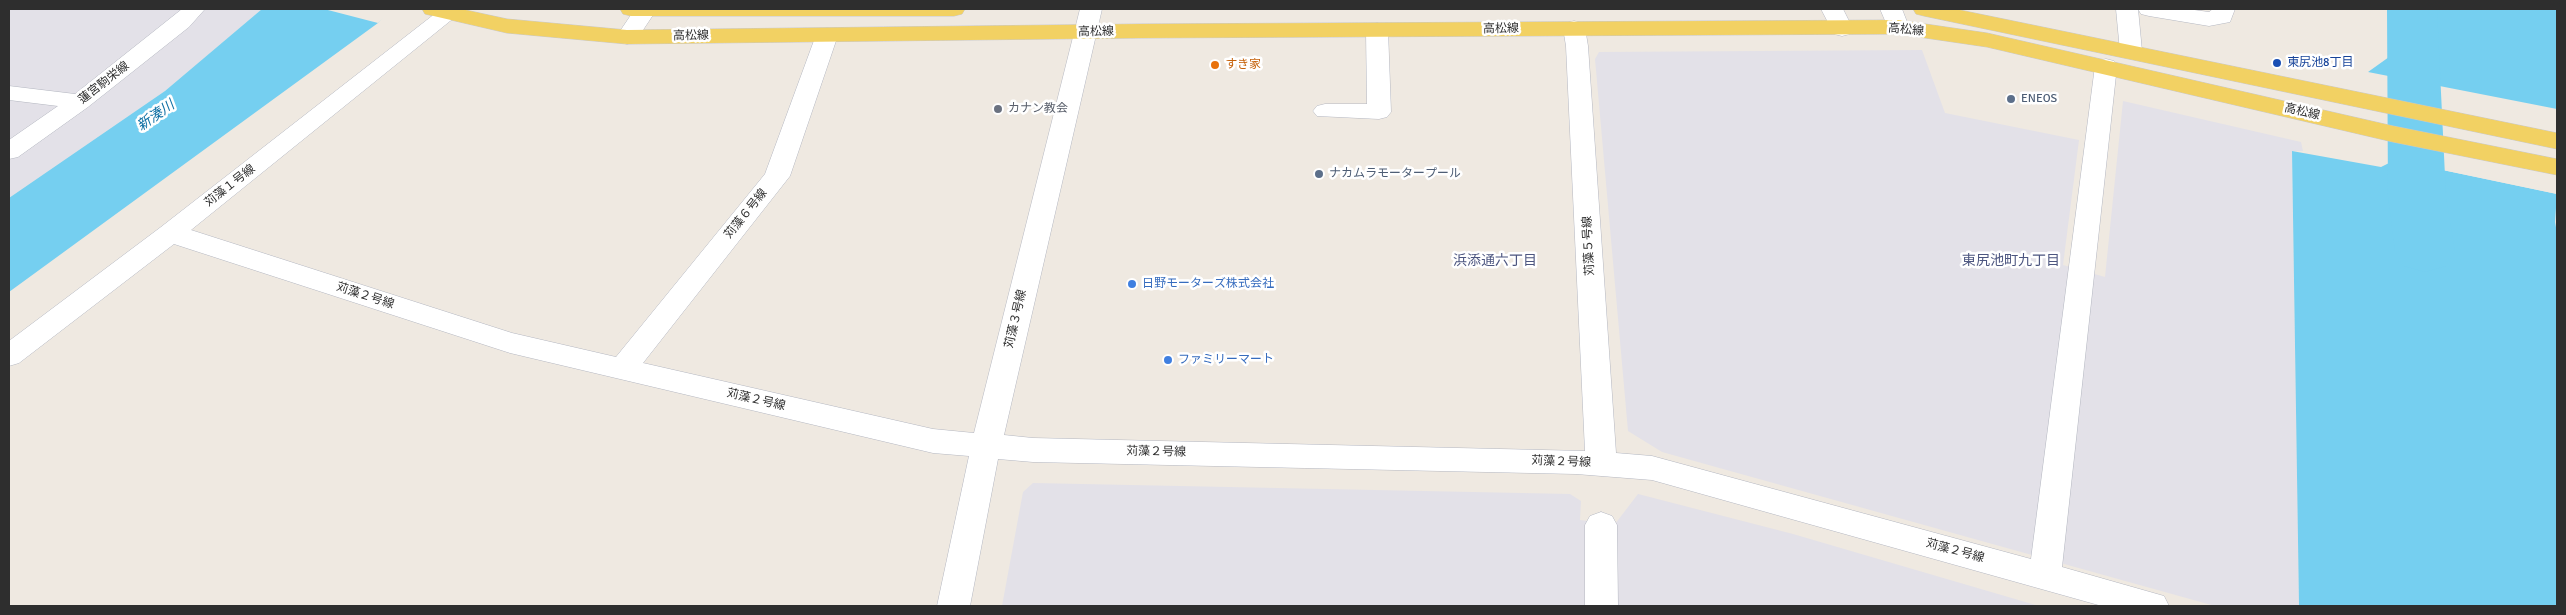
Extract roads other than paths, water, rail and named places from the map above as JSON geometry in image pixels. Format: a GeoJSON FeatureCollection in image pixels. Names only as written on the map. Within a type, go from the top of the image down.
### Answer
{"type":"FeatureCollection","features":[{"type":"Feature","properties":{"kind":"main road","name":"高松線"},"geometry":{"type":"LineString","coordinates":[[641,9],[954,9]]}},
{"type":"Feature","properties":{"kind":"main road","name":"高松線"},"geometry":{"type":"LineString","coordinates":[[1924,9],[2131,51],[2388,108],[2556,141]]}},
{"type":"Feature","properties":{"kind":"main road","name":"高松線"},"geometry":{"type":"LineString","coordinates":[[445,10],[508,26],[627,37],[827,35],[1087,20],[1377,30],[1574,28],[1842,29],[1894,18],[2393,134],[2557,167]]}},
{"type":"Feature","properties":{"kind":"street","name":"蓮宮駒栄線"},"geometry":{"type":"LineString","coordinates":[[9,151],[80,102],[181,22],[194,9]]}},
{"type":"Feature","properties":{"kind":"street"},"geometry":{"type":"LineString","coordinates":[[627,37],[641,9]]}},
{"type":"Feature","properties":{"kind":"street"},"geometry":{"type":"LineString","coordinates":[[1832,9],[1842,29]]}},
{"type":"Feature","properties":{"kind":"street"},"geometry":{"type":"LineString","coordinates":[[2127,9],[2131,51]]}},
{"type":"Feature","properties":{"kind":"street"},"geometry":{"type":"LineString","coordinates":[[2149,9],[2209,20],[2222,17],[2224,9]]}},
{"type":"Feature","properties":{"kind":"street","name":"苅藻１号線"},"geometry":{"type":"LineString","coordinates":[[9,356],[170,232],[445,10]]}},
{"type":"Feature","properties":{"kind":"street","name":"苅藻３号線"},"geometry":{"type":"LineString","coordinates":[[953,606],[975,492],[1087,20]]}},
{"type":"Feature","properties":{"kind":"street","name":"苅藻５号線"},"geometry":{"type":"LineString","coordinates":[[1574,28],[1578,56],[1601,464]]}},
{"type":"Feature","properties":{"kind":"street"},"geometry":{"type":"LineString","coordinates":[[1325,111],[1379,112],[1377,30]]}},
{"type":"Feature","properties":{"kind":"street","name":"苅藻６号線"},"geometry":{"type":"LineString","coordinates":[[622,369],[777,176],[827,35]]}},
{"type":"Feature","properties":{"kind":"street"},"geometry":{"type":"LineString","coordinates":[[2045,575],[2106,66]]}},
{"type":"Feature","properties":{"kind":"street"},"geometry":{"type":"LineString","coordinates":[[9,93],[80,102]]}},
{"type":"Feature","properties":{"kind":"street","name":"苅藻２号線"},"geometry":{"type":"LineString","coordinates":[[170,232],[510,343],[933,441],[986,447],[1601,464],[1652,468],[2152,606]]}},
{"type":"Feature","properties":{"kind":"street"},"geometry":{"type":"LineString","coordinates":[[1601,525],[1602,606]]}},
{"type":"Feature","properties":{"kind":"water","name":"新湊川"},"geometry":{"type":"Polygon","coordinates":[[[262,9],[391,9],[378,23],[9,292],[9,198],[165,91],[262,9]]]}},
{"type":"Feature","properties":{"kind":"water"},"geometry":{"type":"Polygon","coordinates":[[[2391,9],[2557,9],[2557,109],[2368,72],[2396,52],[2391,9]]]}},
{"type":"Feature","properties":{"kind":"water"},"geometry":{"type":"Polygon","coordinates":[[[2292,151],[2381,167],[2395,160],[2557,194],[2555,222],[2557,233],[2557,606],[2299,606],[2292,151]]]}},
{"type":"Feature","properties":{"kind":"waterway"},"geometry":{"type":"LineString","coordinates":[[2412,9],[2417,197],[2425,251]]}},
{"type":"Feature","properties":{"kind":"place","name":"東尻池8丁目"},"geometry":{"type":"Point","coordinates":[2277,63]}},
{"type":"Feature","properties":{"kind":"place","name":"すき家"},"geometry":{"type":"Point","coordinates":[1215,65]}},
{"type":"Feature","properties":{"kind":"place","name":"ENEOS"},"geometry":{"type":"Point","coordinates":[2011,99]}},
{"type":"Feature","properties":{"kind":"place","name":"カナン教会"},"geometry":{"type":"Point","coordinates":[998,109]}},
{"type":"Feature","properties":{"kind":"place","name":"ナカムラモータープール"},"geometry":{"type":"Point","coordinates":[1319,174]}},
{"type":"Feature","properties":{"kind":"place","name":"日野モーターズ株式会社"},"geometry":{"type":"Point","coordinates":[1132,284]}},
{"type":"Feature","properties":{"kind":"place","name":"ファミリーマート"},"geometry":{"type":"Point","coordinates":[1168,360]}},
{"type":"Feature","properties":{"kind":"district","name":"浜添通六丁目"},"geometry":{"type":"Point","coordinates":[1495,261]}},
{"type":"Feature","properties":{"kind":"district","name":"東尻池町九丁目"},"geometry":{"type":"Point","coordinates":[2011,261]}}]}
